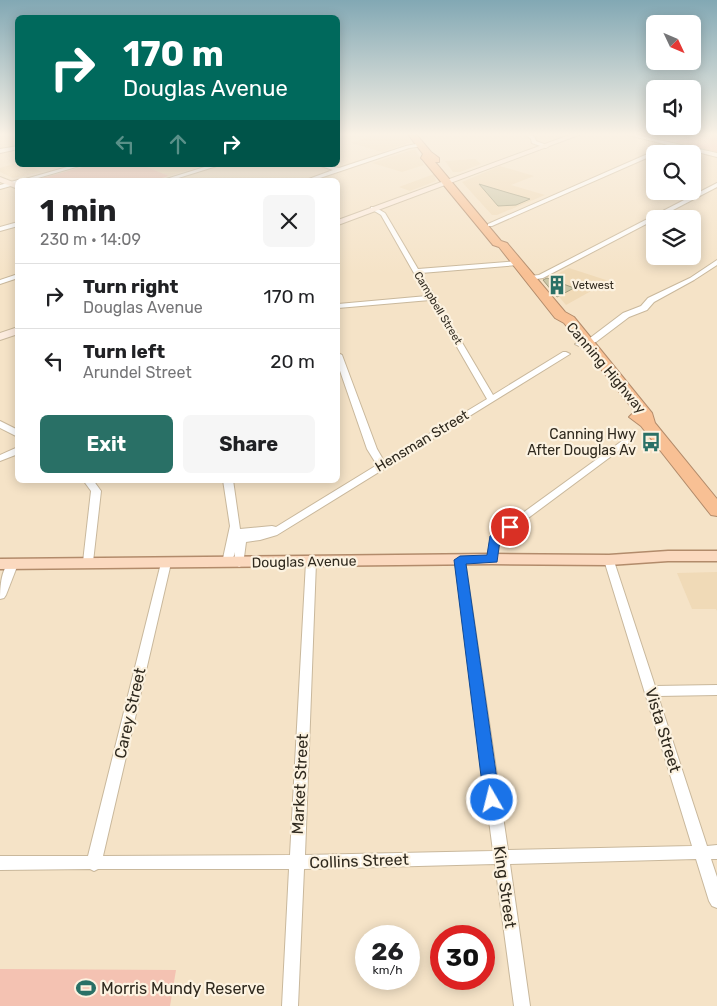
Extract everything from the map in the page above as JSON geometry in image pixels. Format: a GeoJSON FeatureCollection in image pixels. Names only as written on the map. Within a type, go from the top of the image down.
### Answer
{"type":"FeatureCollection","features":[{"type":"Feature","properties":{"kind":"highway","name":"Canning Highway"},"geometry":{"type":"LineString","coordinates":[[449,181],[488,222],[504,242],[503,245],[560,316],[560,321],[580,341],[638,418],[647,422],[717,511]]}},
{"type":"Feature","properties":{"kind":"highway","name":"Canning Highway"},"geometry":{"type":"LineString","coordinates":[[449,181],[497,243],[503,245]]}},
{"type":"Feature","properties":{"kind":"main road"},"geometry":{"type":"LineString","coordinates":[[3,180],[15,184]]}},
{"type":"Feature","properties":{"kind":"main road"},"geometry":{"type":"LineString","coordinates":[[340,221],[449,181]]}},
{"type":"Feature","properties":{"kind":"main road"},"geometry":{"type":"LineString","coordinates":[[0,335],[15,330]]}},
{"type":"Feature","properties":{"kind":"main road","name":"Douglas Avenue"},"geometry":{"type":"LineString","coordinates":[[6,564],[492,559],[608,560],[668,556],[717,556]]}},
{"type":"Feature","properties":{"kind":"main road","name":"Douglas Avenue"},"geometry":{"type":"LineString","coordinates":[[608,560],[654,564],[717,564]]}},
{"type":"Feature","properties":{"kind":"street"},"geometry":{"type":"LineString","coordinates":[[488,222],[509,216],[591,180]]}},
{"type":"Feature","properties":{"kind":"street"},"geometry":{"type":"LineString","coordinates":[[0,186],[15,184]]}},
{"type":"Feature","properties":{"kind":"street"},"geometry":{"type":"LineString","coordinates":[[416,271],[524,271],[541,277],[717,185]]}},
{"type":"Feature","properties":{"kind":"street","name":"Campbell Street"},"geometry":{"type":"LineString","coordinates":[[371,210],[383,217],[433,298],[491,399]]}},
{"type":"Feature","properties":{"kind":"street"},"geometry":{"type":"LineString","coordinates":[[0,230],[15,225]]}},
{"type":"Feature","properties":{"kind":"street"},"geometry":{"type":"LineString","coordinates":[[580,341],[593,340],[626,315],[644,308],[652,300],[692,279],[717,262]]}},
{"type":"Feature","properties":{"kind":"street"},"geometry":{"type":"LineString","coordinates":[[0,282],[15,277]]}},
{"type":"Feature","properties":{"kind":"street"},"geometry":{"type":"LineString","coordinates":[[340,306],[433,298]]}},
{"type":"Feature","properties":{"kind":"street","name":"Hensman Street"},"geometry":{"type":"LineString","coordinates":[[237,534],[266,535],[566,354]]}},
{"type":"Feature","properties":{"kind":"street"},"geometry":{"type":"LineString","coordinates":[[340,361],[372,449],[382,466]]}},
{"type":"Feature","properties":{"kind":"street"},"geometry":{"type":"LineString","coordinates":[[0,424],[15,432]]}},
{"type":"Feature","properties":{"kind":"street"},"geometry":{"type":"LineString","coordinates":[[492,559],[494,538],[626,441]]}},
{"type":"Feature","properties":{"kind":"street"},"geometry":{"type":"LineString","coordinates":[[0,458],[15,451]]}},
{"type":"Feature","properties":{"kind":"street"},"geometry":{"type":"LineString","coordinates":[[88,562],[96,490],[90,483]]}},
{"type":"Feature","properties":{"kind":"street"},"geometry":{"type":"LineString","coordinates":[[228,483],[237,534],[233,563]]}},
{"type":"Feature","properties":{"kind":"street","name":"King Street"},"geometry":{"type":"LineString","coordinates":[[460,560],[522,1006]]}},
{"type":"Feature","properties":{"kind":"street","name":"Vista Street"},"geometry":{"type":"LineString","coordinates":[[608,560],[717,901]]}},
{"type":"Feature","properties":{"kind":"street","name":"Market Street"},"geometry":{"type":"LineString","coordinates":[[290,1006],[312,562]]}},
{"type":"Feature","properties":{"kind":"street","name":"Carey Street"},"geometry":{"type":"LineString","coordinates":[[94,864],[166,563]]}},
{"type":"Feature","properties":{"kind":"street"},"geometry":{"type":"LineString","coordinates":[[0,595],[6,564]]}},
{"type":"Feature","properties":{"kind":"street"},"geometry":{"type":"LineString","coordinates":[[651,691],[717,690]]}},
{"type":"Feature","properties":{"kind":"street","name":"Collins Street"},"geometry":{"type":"LineString","coordinates":[[0,863],[297,862],[717,852]]}},
{"type":"Feature","properties":{"kind":"shaded area"},"geometry":{"type":"Polygon","coordinates":[[[418,180],[436,181],[410,191],[399,187],[418,180]]]}},
{"type":"Feature","properties":{"kind":"shaded area"},"geometry":{"type":"Polygon","coordinates":[[[467,180],[524,180],[511,185],[545,195],[497,215],[492,215],[462,182],[467,180]]]}},
{"type":"Feature","properties":{"kind":"shaded area"},"geometry":{"type":"Polygon","coordinates":[[[569,268],[609,281],[566,305],[545,280],[569,268]]]}},
{"type":"Feature","properties":{"kind":"shaded area"},"geometry":{"type":"Polygon","coordinates":[[[717,572],[717,611],[716,609],[692,609],[677,573],[717,572]]]}},
{"type":"Feature","properties":{"kind":"shaded area","name":"Morris Mundy Reserve"},"geometry":{"type":"Polygon","coordinates":[[[0,969],[176,970],[170,1006],[0,1006],[0,969]]]}},
{"type":"Feature","properties":{"kind":"building"},"geometry":{"type":"Polygon","coordinates":[[[479,184],[530,199],[516,205],[498,206],[479,184]]]}},
{"type":"Feature","properties":{"kind":"building","name":"Vetwest"},"geometry":{"type":"Polygon","coordinates":[[[547,278],[574,288],[557,297],[543,280],[547,278]]]}},
{"type":"Feature","properties":{"kind":"place","name":"Vetwest"},"geometry":{"type":"Point","coordinates":[557,285]}},
{"type":"Feature","properties":{"kind":"place","name":"Canning Hwy After Douglas Av"},"geometry":{"type":"Point","coordinates":[651,442]}},
{"type":"Feature","properties":{"kind":"place","name":"Morris Mundy Reserve"},"geometry":{"type":"Point","coordinates":[86,988]}},
{"type":"Feature","properties":{"kind":"route"},"geometry":{"type":"LineString","coordinates":[[492,800],[460,560],[492,559],[494,538],[510,527]]}}]}
